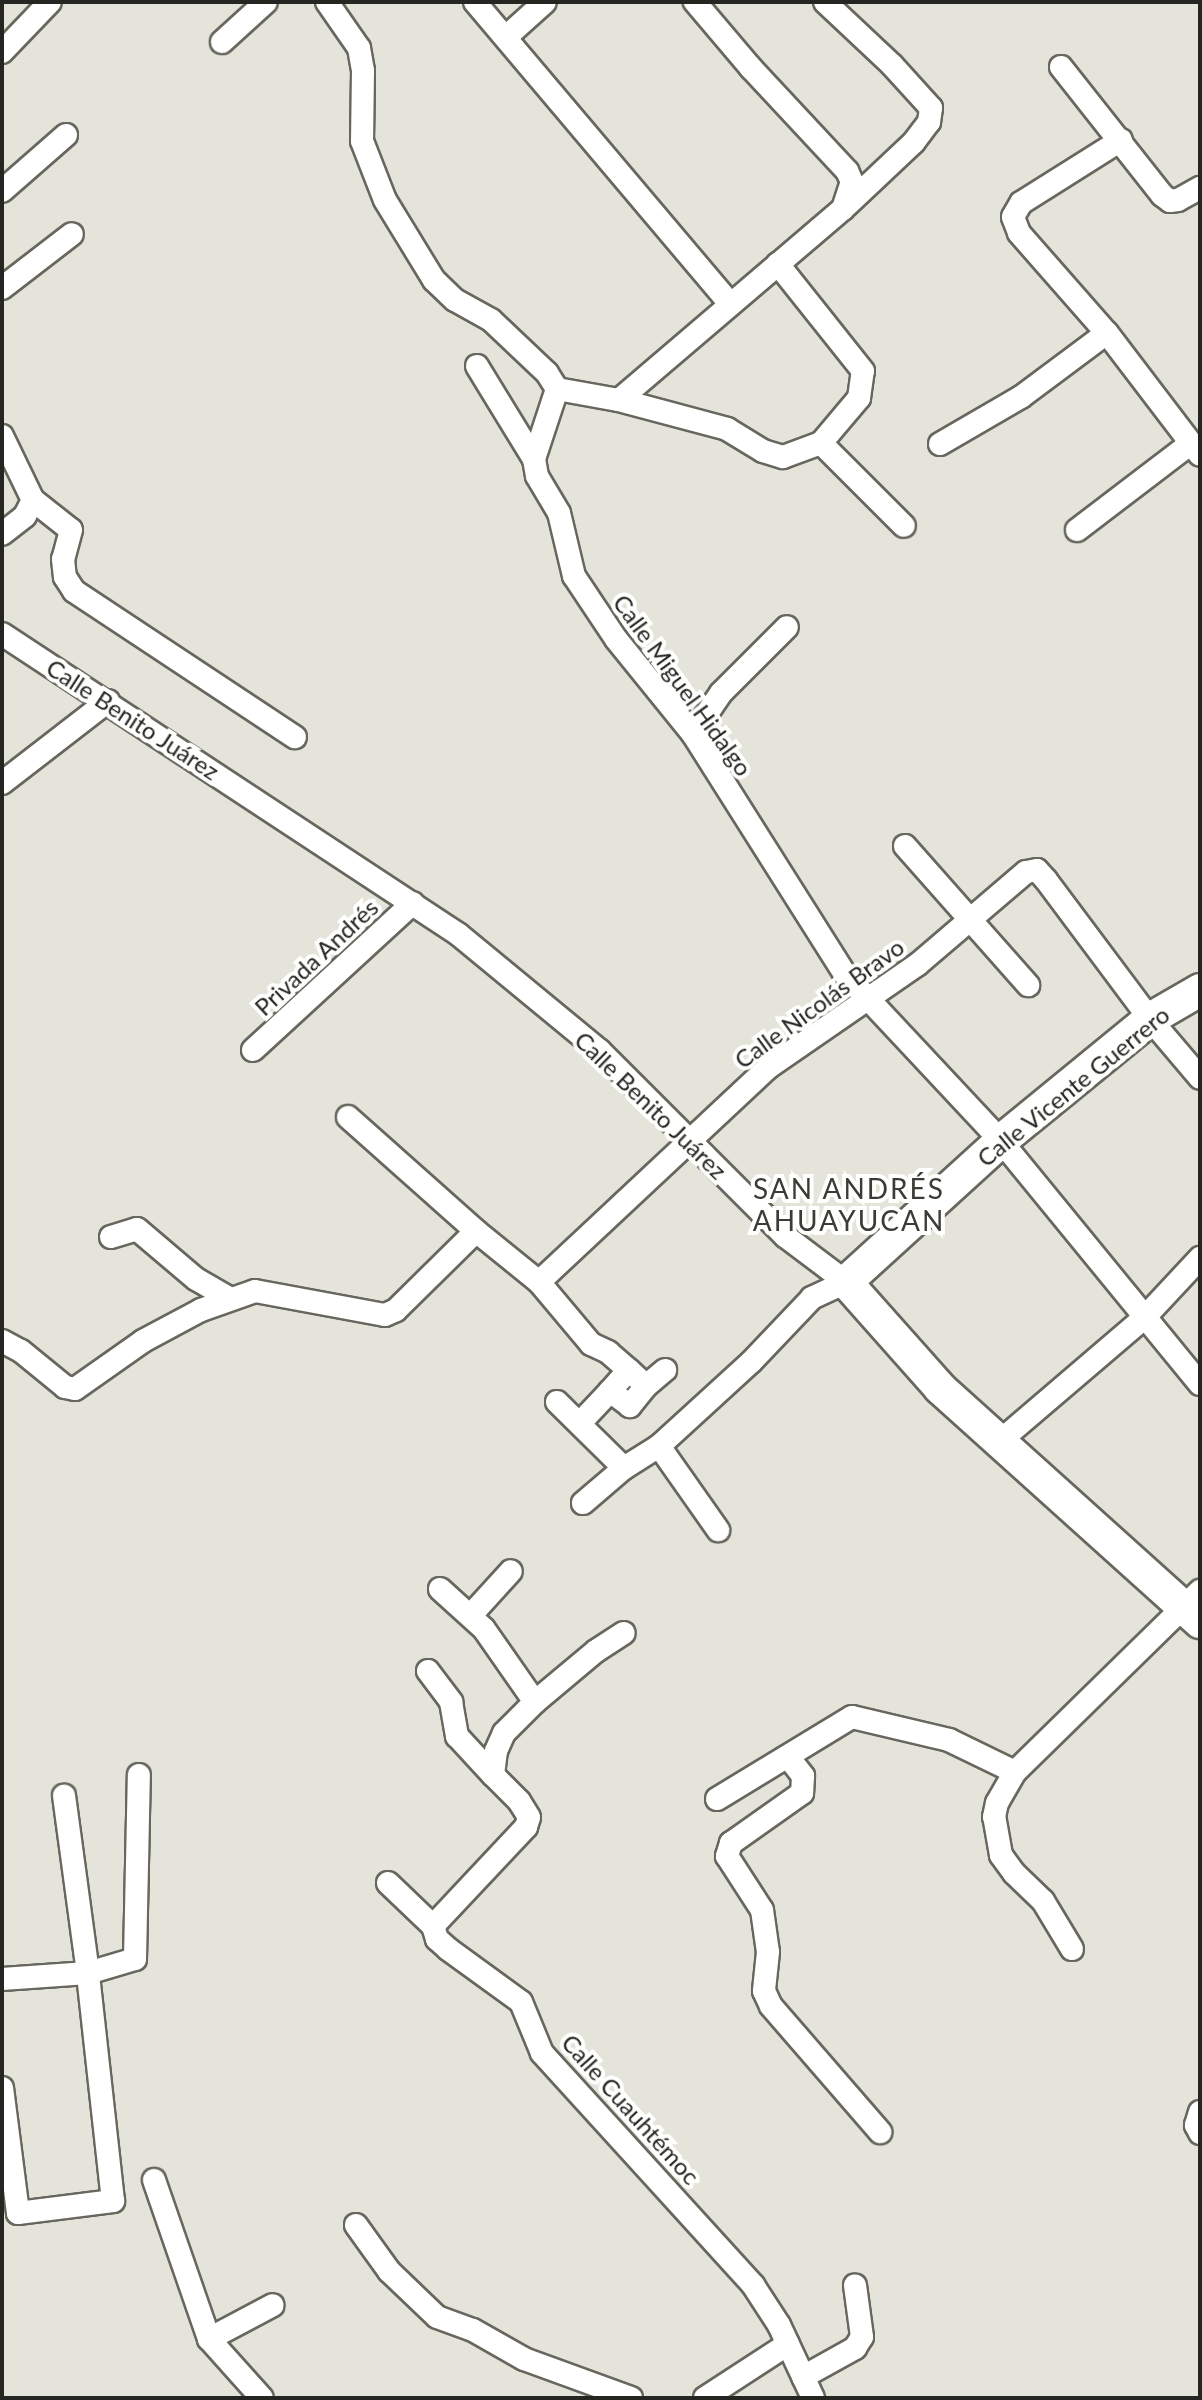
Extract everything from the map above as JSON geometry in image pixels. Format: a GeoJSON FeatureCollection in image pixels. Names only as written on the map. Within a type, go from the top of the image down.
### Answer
{"type":"FeatureCollection","features":[{"type":"Feature","properties":{"kind":"street"},"geometry":{"type":"LineString","coordinates":[[2,52],[50,2]]}},
{"type":"Feature","properties":{"kind":"street"},"geometry":{"type":"LineString","coordinates":[[222,42],[266,2]]}},
{"type":"Feature","properties":{"kind":"street"},"geometry":{"type":"LineString","coordinates":[[327,2],[359,48],[363,71],[362,141],[385,200],[434,280],[455,300],[491,320],[547,373],[557,389],[619,400],[727,429],[763,451],[783,457],[821,443],[859,398],[863,371],[778,264]]}},
{"type":"Feature","properties":{"kind":"street"},"geometry":{"type":"LineString","coordinates":[[475,2],[730,304]]}},
{"type":"Feature","properties":{"kind":"street"},"geometry":{"type":"LineString","coordinates":[[506,37],[545,2]]}},
{"type":"Feature","properties":{"kind":"street"},"geometry":{"type":"LineString","coordinates":[[695,2],[847,171],[852,182],[843,209]]}},
{"type":"Feature","properties":{"kind":"street"},"geometry":{"type":"LineString","coordinates":[[619,400],[843,209],[914,142],[929,122],[931,108],[892,65],[825,2]]}},
{"type":"Feature","properties":{"kind":"street"},"geometry":{"type":"LineString","coordinates":[[1061,67],[1170,201],[1200,188]]}},
{"type":"Feature","properties":{"kind":"street"},"geometry":{"type":"LineString","coordinates":[[2,191],[66,135]]}},
{"type":"Feature","properties":{"kind":"street"},"geometry":{"type":"LineString","coordinates":[[1077,530],[1195,450],[1107,333],[1019,233],[1013,217],[1021,203],[1121,140]]}},
{"type":"Feature","properties":{"kind":"street"},"geometry":{"type":"LineString","coordinates":[[2,288],[72,234]]}},
{"type":"Feature","properties":{"kind":"street"},"geometry":{"type":"LineString","coordinates":[[940,444],[1021,397],[1107,333]]}},
{"type":"Feature","properties":{"kind":"street","name":"Calle Miguel Hidalgo"},"geometry":{"type":"LineString","coordinates":[[477,366],[534,459],[537,476],[559,513],[574,576],[616,639],[693,734],[830,955],[865,997],[1001,1141],[1200,1384]]}},
{"type":"Feature","properties":{"kind":"street"},"geometry":{"type":"LineString","coordinates":[[534,459],[557,389]]}},
{"type":"Feature","properties":{"kind":"street"},"geometry":{"type":"LineString","coordinates":[[2,436],[33,500],[71,530],[63,559],[65,577],[74,591],[295,737]]}},
{"type":"Feature","properties":{"kind":"street"},"geometry":{"type":"LineString","coordinates":[[821,443],[904,526]]}},
{"type":"Feature","properties":{"kind":"street"},"geometry":{"type":"LineString","coordinates":[[2,534],[25,516],[33,500]]}},
{"type":"Feature","properties":{"kind":"street"},"geometry":{"type":"LineString","coordinates":[[693,734],[721,693],[787,627]]}},
{"type":"Feature","properties":{"kind":"street","name":"Calle Benito Juárez"},"geometry":{"type":"LineString","coordinates":[[2,634],[458,934],[600,1051],[785,1236],[846,1282],[940,1388],[1194,1607]]}},
{"type":"Feature","properties":{"kind":"street"},"geometry":{"type":"LineString","coordinates":[[2,783],[108,701]]}},
{"type":"Feature","properties":{"kind":"street"},"geometry":{"type":"LineString","coordinates":[[905,846],[1028,985]]}},
{"type":"Feature","properties":{"kind":"street","name":"Calle Nicolás Bravo"},"geometry":{"type":"LineString","coordinates":[[539,1282],[769,1067],[865,997],[917,965],[1026,872],[1037,870],[1150,1019]]}},
{"type":"Feature","properties":{"kind":"street","name":"Privada Andrés"},"geometry":{"type":"LineString","coordinates":[[253,1050],[413,903]]}},
{"type":"Feature","properties":{"kind":"street","name":"Calle Vicente Guerrero"},"geometry":{"type":"LineString","coordinates":[[583,1503],[624,1468],[659,1446],[751,1362],[812,1298],[846,1282],[1001,1141],[1150,1019],[1200,990]]}},
{"type":"Feature","properties":{"kind":"street"},"geometry":{"type":"LineString","coordinates":[[1150,1019],[1200,1078]]}},
{"type":"Feature","properties":{"kind":"street"},"geometry":{"type":"LineString","coordinates":[[348,1117],[476,1231],[539,1282],[591,1344],[646,1386]]}},
{"type":"Feature","properties":{"kind":"street"},"geometry":{"type":"LineString","coordinates":[[111,1237],[137,1229],[196,1279],[227,1297]]}},
{"type":"Feature","properties":{"kind":"street"},"geometry":{"type":"LineString","coordinates":[[2,1341],[21,1351],[65,1387],[75,1389],[143,1341],[227,1297],[255,1291],[385,1315],[396,1310],[476,1231]]}},
{"type":"Feature","properties":{"kind":"street"},"geometry":{"type":"LineString","coordinates":[[1000,1441],[1145,1317],[1200,1258]]}},
{"type":"Feature","properties":{"kind":"street"},"geometry":{"type":"LineString","coordinates":[[580,1423],[629,1370]]}},
{"type":"Feature","properties":{"kind":"street"},"geometry":{"type":"LineString","coordinates":[[610,1391],[630,1406],[646,1386],[665,1370]]}},
{"type":"Feature","properties":{"kind":"street"},"geometry":{"type":"LineString","coordinates":[[557,1402],[624,1468]]}},
{"type":"Feature","properties":{"kind":"street"},"geometry":{"type":"LineString","coordinates":[[659,1446],[718,1530]]}},
{"type":"Feature","properties":{"kind":"street"},"geometry":{"type":"LineString","coordinates":[[471,1615],[511,1571]]}},
{"type":"Feature","properties":{"kind":"street"},"geometry":{"type":"LineString","coordinates":[[440,1589],[471,1615],[535,1702]]}},
{"type":"Feature","properties":{"kind":"street"},"geometry":{"type":"LineString","coordinates":[[1072,1949],[1043,1901],[1014,1873],[1001,1855],[994,1817],[1015,1772],[1194,1607]]}},
{"type":"Feature","properties":{"kind":"street"},"geometry":{"type":"LineString","coordinates":[[493,1775],[496,1751],[504,1733],[535,1702],[596,1651],[624,1633]]}},
{"type":"Feature","properties":{"kind":"street"},"geometry":{"type":"LineString","coordinates":[[428,1671],[451,1702],[457,1736],[519,1801],[529,1817],[526,1827],[433,1926]]}},
{"type":"Feature","properties":{"kind":"street"},"geometry":{"type":"LineString","coordinates":[[717,1799],[852,1717],[949,1740],[1015,1772]]}},
{"type":"Feature","properties":{"kind":"street"},"geometry":{"type":"LineString","coordinates":[[789,1758],[805,1785],[793,1801],[731,1843],[727,1856],[762,1910],[768,1952],[764,1991],[771,2006],[880,2132]]}},
{"type":"Feature","properties":{"kind":"street"},"geometry":{"type":"LineString","coordinates":[[2,1979],[88,1973],[135,1959],[139,1775]]}},
{"type":"Feature","properties":{"kind":"street"},"geometry":{"type":"LineString","coordinates":[[2,2088],[18,2213],[113,2201],[88,1973],[64,1796]]}},
{"type":"Feature","properties":{"kind":"street","name":"Calle Cuauhtémoc"},"geometry":{"type":"LineString","coordinates":[[388,1883],[433,1926],[437,1939],[448,1949],[521,2002],[542,2053],[753,2285],[788,2344],[813,2398]]}},
{"type":"Feature","properties":{"kind":"street"},"geometry":{"type":"LineString","coordinates":[[1200,2112],[1196,2125],[1200,2133]]}},
{"type":"Feature","properties":{"kind":"street"},"geometry":{"type":"LineString","coordinates":[[154,2180],[209,2339],[262,2398]]}},
{"type":"Feature","properties":{"kind":"street"},"geometry":{"type":"LineString","coordinates":[[356,2225],[389,2271],[437,2317],[473,2330],[524,2359],[631,2398]]}},
{"type":"Feature","properties":{"kind":"street"},"geometry":{"type":"LineString","coordinates":[[803,2377],[855,2348],[862,2337],[855,2285]]}},
{"type":"Feature","properties":{"kind":"street"},"geometry":{"type":"LineString","coordinates":[[209,2339],[273,2305]]}},
{"type":"Feature","properties":{"kind":"street"},"geometry":{"type":"LineString","coordinates":[[705,2398],[788,2344]]}},
{"type":"Feature","properties":{"kind":"district","name":"SAN ANDRÉS AHUAYUCAN"},"geometry":{"type":"Point","coordinates":[849,1204]}}]}
